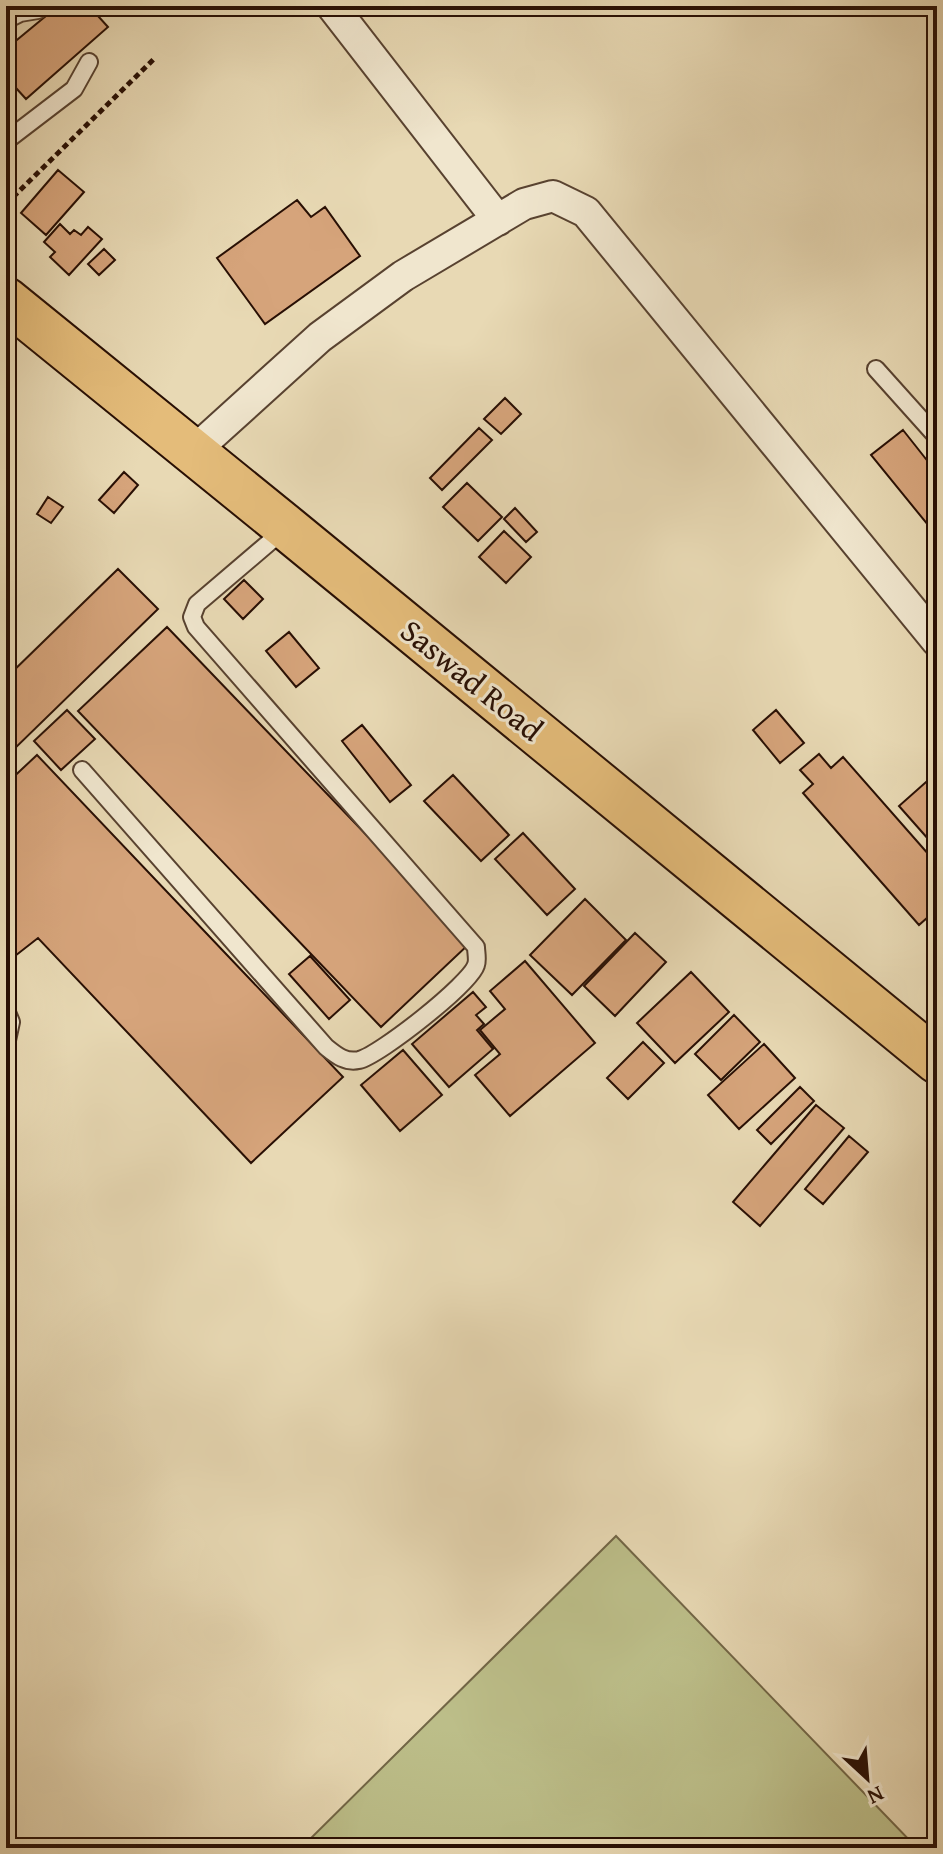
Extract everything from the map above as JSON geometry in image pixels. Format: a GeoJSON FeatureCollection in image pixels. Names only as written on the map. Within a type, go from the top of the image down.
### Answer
{"type":"FeatureCollection","features":[{"type":"Feature","properties":{"kind":"highway","name":"Saswad Road"},"geometry":{"type":"LineString","coordinates":[[6,300],[937,1061]]}},
{"type":"Feature","properties":{"kind":"street"},"geometry":{"type":"LineString","coordinates":[[332,6],[498,220]]}},
{"type":"Feature","properties":{"kind":"street"},"geometry":{"type":"LineString","coordinates":[[193,452],[320,337],[403,276],[524,204],[553,196],[586,212],[937,641]]}},
{"type":"Feature","properties":{"kind":"lane"},"geometry":{"type":"LineString","coordinates":[[6,20],[20,13],[38,10]]}},
{"type":"Feature","properties":{"kind":"lane"},"geometry":{"type":"LineString","coordinates":[[6,141],[74,89],[89,62]]}},
{"type":"Feature","properties":{"kind":"lane"},"geometry":{"type":"LineString","coordinates":[[876,369],[937,437]]}},
{"type":"Feature","properties":{"kind":"lane"},"geometry":{"type":"LineString","coordinates":[[82,770],[326,1047],[342,1060],[358,1061],[375,1053],[468,979],[477,964],[476,947],[196,627],[192,617],[197,604],[287,528]]}},
{"type":"Feature","properties":{"kind":"lane"},"geometry":{"type":"LineString","coordinates":[[6,1010],[11,1022],[6,1045]]}},
{"type":"Feature","properties":{"kind":"path"},"geometry":{"type":"LineString","coordinates":[[6,204],[154,59]]}},
{"type":"Feature","properties":{"kind":"green space"},"geometry":{"type":"Polygon","coordinates":[[[616,1536],[917,1848],[301,1848],[616,1536]]]}},
{"type":"Feature","properties":{"kind":"building"},"geometry":{"type":"Polygon","coordinates":[[[58,6],[89,6],[108,27],[26,99],[6,77],[6,49],[58,6]]]}},
{"type":"Feature","properties":{"kind":"building"},"geometry":{"type":"Polygon","coordinates":[[[58,170],[84,192],[46,235],[21,213],[58,170]]]}},
{"type":"Feature","properties":{"kind":"building"},"geometry":{"type":"Polygon","coordinates":[[[297,200],[311,217],[325,207],[360,256],[265,324],[217,258],[297,200]]]}},
{"type":"Feature","properties":{"kind":"building"},"geometry":{"type":"Polygon","coordinates":[[[60,224],[70,234],[74,230],[81,235],[88,227],[102,239],[69,275],[50,257],[55,252],[44,242],[60,224]]]}},
{"type":"Feature","properties":{"kind":"building"},"geometry":{"type":"Polygon","coordinates":[[[104,249],[115,260],[99,275],[88,264],[104,249]]]}},
{"type":"Feature","properties":{"kind":"building"},"geometry":{"type":"Polygon","coordinates":[[[505,398],[521,414],[501,434],[484,419],[505,398]]]}},
{"type":"Feature","properties":{"kind":"building"},"geometry":{"type":"Polygon","coordinates":[[[479,428],[492,440],[442,490],[430,478],[479,428]]]}},
{"type":"Feature","properties":{"kind":"building"},"geometry":{"type":"Polygon","coordinates":[[[903,430],[937,473],[937,536],[871,455],[903,430]]]}},
{"type":"Feature","properties":{"kind":"building"},"geometry":{"type":"Polygon","coordinates":[[[124,472],[138,485],[114,513],[99,500],[124,472]]]}},
{"type":"Feature","properties":{"kind":"building"},"geometry":{"type":"Polygon","coordinates":[[[467,483],[502,517],[478,541],[443,507],[467,483]]]}},
{"type":"Feature","properties":{"kind":"building"},"geometry":{"type":"Polygon","coordinates":[[[48,497],[63,507],[51,523],[37,514],[48,497]]]}},
{"type":"Feature","properties":{"kind":"building"},"geometry":{"type":"Polygon","coordinates":[[[515,508],[537,532],[526,542],[504,519],[515,508]]]}},
{"type":"Feature","properties":{"kind":"building"},"geometry":{"type":"Polygon","coordinates":[[[504,531],[531,557],[506,583],[479,557],[504,531]]]}},
{"type":"Feature","properties":{"kind":"building"},"geometry":{"type":"Polygon","coordinates":[[[118,569],[158,609],[6,757],[6,678],[118,569]]]}},
{"type":"Feature","properties":{"kind":"building"},"geometry":{"type":"Polygon","coordinates":[[[244,580],[263,599],[243,619],[224,599],[244,580]]]}},
{"type":"Feature","properties":{"kind":"building"},"geometry":{"type":"Polygon","coordinates":[[[167,627],[470,943],[381,1027],[78,711],[167,627]]]}},
{"type":"Feature","properties":{"kind":"building"},"geometry":{"type":"Polygon","coordinates":[[[289,632],[319,668],[296,687],[266,651],[289,632]]]}},
{"type":"Feature","properties":{"kind":"building"},"geometry":{"type":"Polygon","coordinates":[[[67,710],[95,739],[61,770],[34,741],[67,710]]]}},
{"type":"Feature","properties":{"kind":"building"},"geometry":{"type":"Polygon","coordinates":[[[776,710],[804,743],[780,763],[753,730],[776,710]]]}},
{"type":"Feature","properties":{"kind":"building"},"geometry":{"type":"Polygon","coordinates":[[[362,725],[411,785],[390,802],[342,741],[362,725]]]}},
{"type":"Feature","properties":{"kind":"building"},"geometry":{"type":"Polygon","coordinates":[[[819,754],[831,768],[843,757],[937,864],[937,909],[919,925],[803,793],[813,784],[800,770],[819,754]]]}},
{"type":"Feature","properties":{"kind":"building"},"geometry":{"type":"Polygon","coordinates":[[[37,755],[343,1077],[251,1163],[38,938],[6,963],[6,784],[37,755]]]}},
{"type":"Feature","properties":{"kind":"building"},"geometry":{"type":"Polygon","coordinates":[[[453,775],[509,835],[481,861],[424,801],[453,775]]]}},
{"type":"Feature","properties":{"kind":"building"},"geometry":{"type":"Polygon","coordinates":[[[934,775],[937,777],[937,849],[899,806],[934,775]]]}},
{"type":"Feature","properties":{"kind":"building"},"geometry":{"type":"Polygon","coordinates":[[[523,833],[575,889],[547,915],[495,859],[523,833]]]}},
{"type":"Feature","properties":{"kind":"building"},"geometry":{"type":"Polygon","coordinates":[[[585,899],[626,940],[572,995],[530,955],[585,899]]]}},
{"type":"Feature","properties":{"kind":"building"},"geometry":{"type":"Polygon","coordinates":[[[635,933],[666,962],[615,1016],[584,986],[635,933]]]}},
{"type":"Feature","properties":{"kind":"building"},"geometry":{"type":"Polygon","coordinates":[[[310,956],[350,1000],[329,1019],[289,974],[310,956]]]}},
{"type":"Feature","properties":{"kind":"building"},"geometry":{"type":"Polygon","coordinates":[[[525,961],[595,1043],[510,1116],[475,1075],[500,1054],[480,1030],[505,1009],[490,991],[525,961]]]}},
{"type":"Feature","properties":{"kind":"building"},"geometry":{"type":"Polygon","coordinates":[[[691,972],[729,1012],[675,1063],[637,1023],[691,972]]]}},
{"type":"Feature","properties":{"kind":"building"},"geometry":{"type":"Polygon","coordinates":[[[473,992],[486,1007],[476,1015],[484,1024],[477,1030],[493,1049],[449,1087],[412,1044],[473,992]]]}},
{"type":"Feature","properties":{"kind":"building"},"geometry":{"type":"Polygon","coordinates":[[[734,1015],[760,1042],[721,1080],[695,1054],[734,1015]]]}},
{"type":"Feature","properties":{"kind":"building"},"geometry":{"type":"Polygon","coordinates":[[[643,1042],[664,1063],[628,1099],[607,1078],[643,1042]]]}},
{"type":"Feature","properties":{"kind":"building"},"geometry":{"type":"Polygon","coordinates":[[[764,1044],[795,1078],[739,1129],[708,1095],[764,1044]]]}},
{"type":"Feature","properties":{"kind":"building"},"geometry":{"type":"Polygon","coordinates":[[[403,1050],[442,1095],[400,1131],[361,1085],[403,1050]]]}},
{"type":"Feature","properties":{"kind":"building"},"geometry":{"type":"Polygon","coordinates":[[[800,1087],[814,1101],[771,1144],[757,1130],[800,1087]]]}},
{"type":"Feature","properties":{"kind":"building"},"geometry":{"type":"Polygon","coordinates":[[[816,1105],[844,1128],[760,1226],[733,1202],[816,1105]]]}},
{"type":"Feature","properties":{"kind":"building"},"geometry":{"type":"Polygon","coordinates":[[[849,1136],[868,1152],[823,1204],[805,1189],[849,1136]]]}}]}
